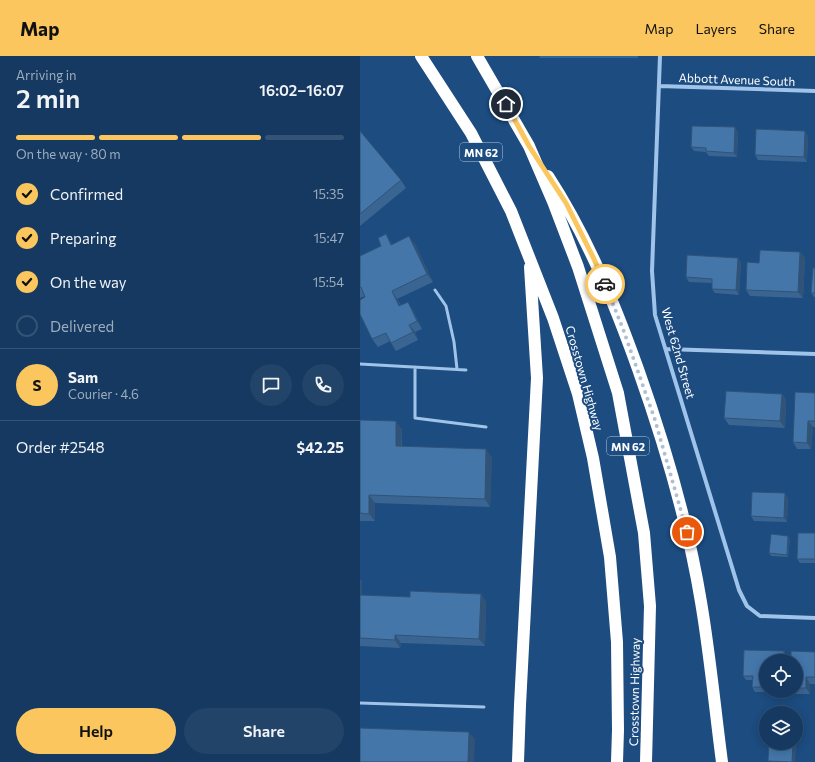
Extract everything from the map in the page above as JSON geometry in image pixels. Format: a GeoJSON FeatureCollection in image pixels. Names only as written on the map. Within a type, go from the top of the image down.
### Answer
{"type":"FeatureCollection","features":[{"type":"Feature","properties":{"kind":"highway","name":"Crosstown Highway"},"geometry":{"type":"LineString","coordinates":[[422,56],[471,133],[511,211],[553,318],[578,394],[593,458],[610,557],[616,627],[618,730],[617,762]]}},
{"type":"Feature","properties":{"kind":"highway","name":"Crosstown Highway"},"geometry":{"type":"LineString","coordinates":[[477,56],[529,146],[554,204],[588,296],[618,393],[644,533],[650,606],[646,762]]}},
{"type":"Feature","properties":{"kind":"highway"},"geometry":{"type":"LineString","coordinates":[[529,146],[566,203],[593,257],[623,329],[655,420],[684,518],[701,602],[722,762]]}},
{"type":"Feature","properties":{"kind":"highway"},"geometry":{"type":"LineString","coordinates":[[518,762],[537,378],[529,254]]}},
{"type":"Feature","properties":{"kind":"street","name":"West 62nd Street"},"geometry":{"type":"LineString","coordinates":[[660,56],[652,271],[655,315],[739,590],[747,606],[760,616],[815,618]]}},
{"type":"Feature","properties":{"kind":"street","name":"Abbott Avenue South"},"geometry":{"type":"LineString","coordinates":[[659,86],[815,91]]}},
{"type":"Feature","properties":{"kind":"street"},"geometry":{"type":"LineString","coordinates":[[666,349],[815,354]]}},
{"type":"Feature","properties":{"kind":"lane"},"geometry":{"type":"LineString","coordinates":[[435,290],[446,306],[454,342],[457,369]]}},
{"type":"Feature","properties":{"kind":"lane"},"geometry":{"type":"LineString","coordinates":[[360,364],[466,370]]}},
{"type":"Feature","properties":{"kind":"lane"},"geometry":{"type":"LineString","coordinates":[[415,367],[415,418],[486,427]]}},
{"type":"Feature","properties":{"kind":"lane"},"geometry":{"type":"LineString","coordinates":[[360,703],[484,707]]}},
{"type":"Feature","properties":{"kind":"shaded area"},"geometry":{"type":"Polygon","coordinates":[[[539,56],[638,56],[638,58],[540,58],[539,56]]]}},
{"type":"Feature","properties":{"kind":"building"},"geometry":{"type":"Polygon","coordinates":[[[692,126],[735,127],[734,153],[706,151],[706,148],[691,147],[692,126]]]}},
{"type":"Feature","properties":{"kind":"building"},"geometry":{"type":"Polygon","coordinates":[[[756,129],[805,131],[804,157],[755,155],[756,129]]]}},
{"type":"Feature","properties":{"kind":"building"},"geometry":{"type":"Polygon","coordinates":[[[360,131],[401,180],[360,214],[360,131]]]}},
{"type":"Feature","properties":{"kind":"building"},"geometry":{"type":"Polygon","coordinates":[[[386,234],[391,245],[409,236],[427,274],[392,291],[399,306],[408,302],[417,321],[409,325],[413,332],[391,343],[386,333],[372,339],[360,314],[360,300],[365,297],[361,287],[360,288],[360,256],[381,246],[378,238],[386,234]]]}},
{"type":"Feature","properties":{"kind":"building"},"geometry":{"type":"Polygon","coordinates":[[[760,250],[800,252],[798,292],[746,290],[747,262],[759,263],[760,250]]]}},
{"type":"Feature","properties":{"kind":"building"},"geometry":{"type":"Polygon","coordinates":[[[687,255],[738,258],[736,290],[712,289],[712,279],[686,277],[687,255]]]}},
{"type":"Feature","properties":{"kind":"building"},"geometry":{"type":"Polygon","coordinates":[[[813,268],[815,268],[815,293],[811,293],[813,268]]]}},
{"type":"Feature","properties":{"kind":"building"},"geometry":{"type":"Polygon","coordinates":[[[726,391],[782,394],[780,421],[724,418],[726,391]]]}},
{"type":"Feature","properties":{"kind":"building"},"geometry":{"type":"Polygon","coordinates":[[[795,392],[815,393],[815,421],[808,421],[807,443],[793,442],[795,392]]]}},
{"type":"Feature","properties":{"kind":"building"},"geometry":{"type":"Polygon","coordinates":[[[360,420],[396,421],[396,446],[486,449],[485,499],[369,495],[369,514],[360,513],[360,420]]]}},
{"type":"Feature","properties":{"kind":"building"},"geometry":{"type":"Polygon","coordinates":[[[752,492],[785,493],[784,518],[751,516],[752,492]]]}},
{"type":"Feature","properties":{"kind":"building"},"geometry":{"type":"Polygon","coordinates":[[[798,533],[815,533],[815,559],[797,559],[798,533]]]}},
{"type":"Feature","properties":{"kind":"building"},"geometry":{"type":"Polygon","coordinates":[[[771,534],[788,536],[787,555],[769,553],[771,534]]]}},
{"type":"Feature","properties":{"kind":"building"},"geometry":{"type":"Polygon","coordinates":[[[410,591],[481,594],[479,639],[395,635],[395,640],[360,638],[360,595],[410,597],[410,591]]]}},
{"type":"Feature","properties":{"kind":"building"},"geometry":{"type":"Polygon","coordinates":[[[744,650],[784,651],[784,654],[759,654],[759,687],[752,687],[753,676],[743,676],[744,650]]]}},
{"type":"Feature","properties":{"kind":"building"},"geometry":{"type":"Polygon","coordinates":[[[791,651],[815,652],[815,677],[806,677],[806,688],[803,688],[803,654],[791,654],[791,651]]]}},
{"type":"Feature","properties":{"kind":"building"},"geometry":{"type":"Polygon","coordinates":[[[360,728],[469,732],[468,762],[360,762],[360,728]]]}},
{"type":"Feature","properties":{"kind":"building"},"geometry":{"type":"Polygon","coordinates":[[[769,750],[793,750],[792,762],[768,761],[769,750]]]}},
{"type":"Feature","properties":{"kind":"way so far"},"geometry":{"type":"LineString","coordinates":[[605,284],[623,329],[655,420],[687,532]]}},
{"type":"Feature","properties":{"kind":"route"},"geometry":{"type":"LineString","coordinates":[[506,104],[529,146],[566,203],[605,284]]}}]}
